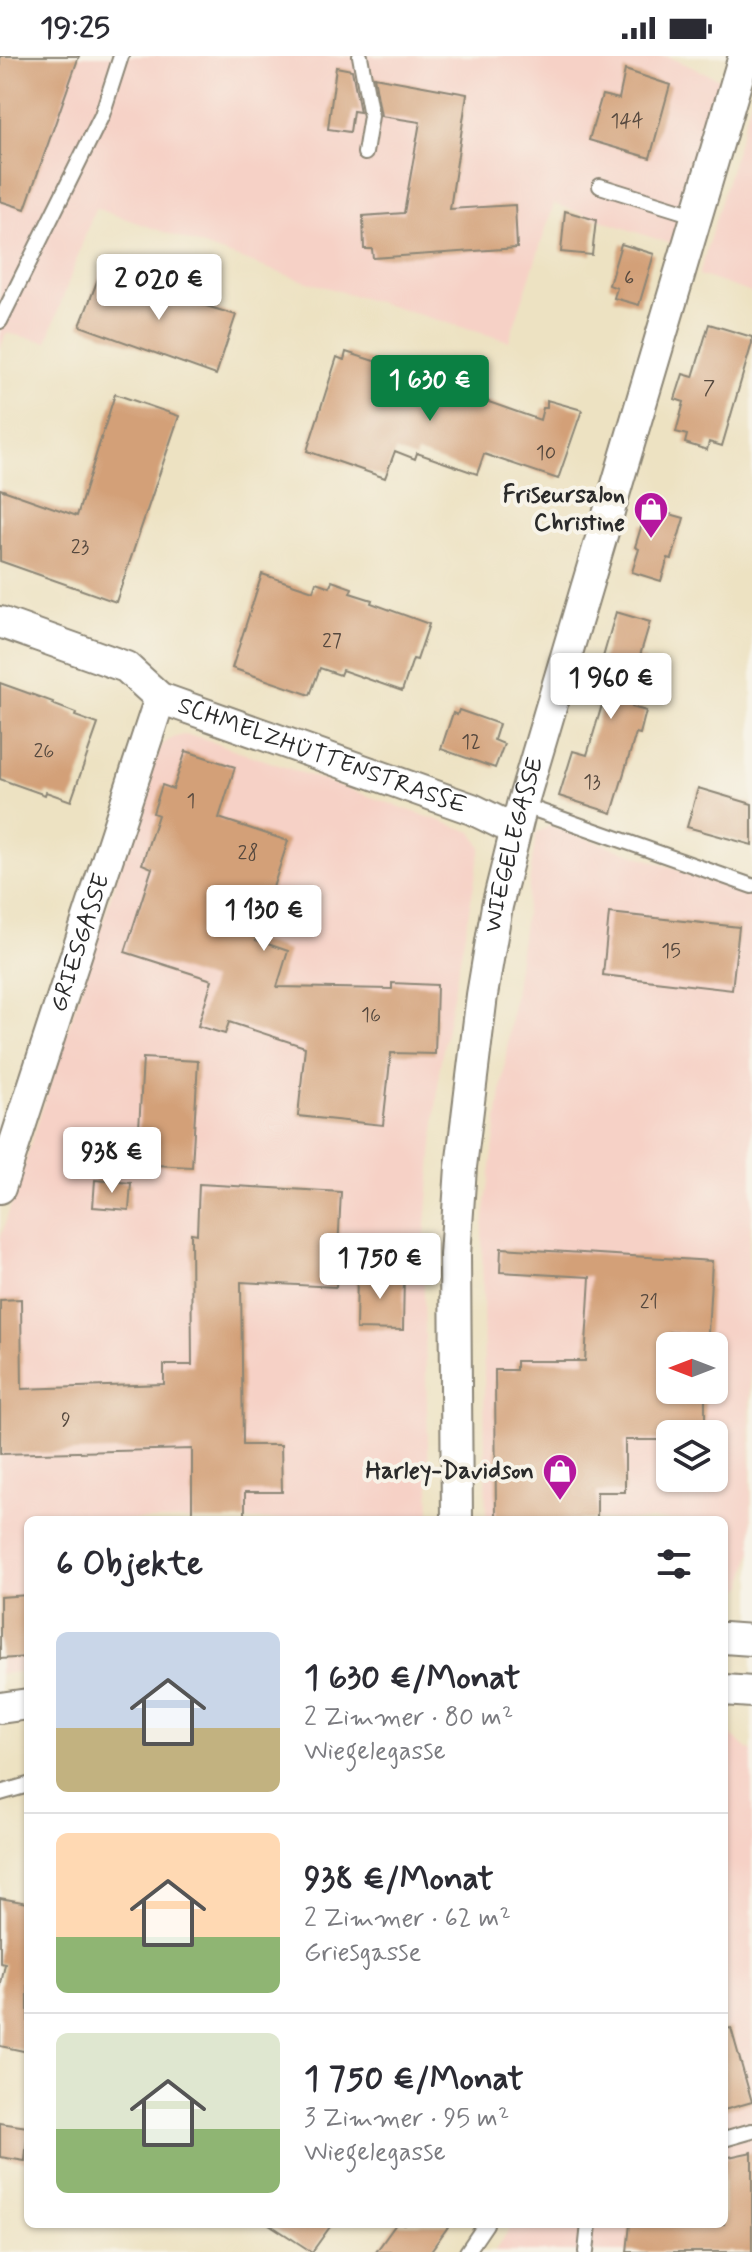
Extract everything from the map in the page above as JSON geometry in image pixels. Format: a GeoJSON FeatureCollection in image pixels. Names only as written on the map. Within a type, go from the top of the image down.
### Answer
{"type":"FeatureCollection","features":[{"type":"Feature","properties":{"kind":"street","name":"WIEGELEGASSE"},"geometry":{"type":"LineString","coordinates":[[457,1516],[455,1255],[461,1167],[482,995],[497,906],[519,818],[744,56]]}},
{"type":"Feature","properties":{"kind":"street","name":"SCHMELZHÜTTENSTRASSE"},"geometry":{"type":"LineString","coordinates":[[0,622],[126,667],[160,698],[472,809],[519,818]]}},
{"type":"Feature","properties":{"kind":"street","name":"GRIESGASSE"},"geometry":{"type":"LineString","coordinates":[[0,1188],[160,698]]}},
{"type":"Feature","properties":{"kind":"street"},"geometry":{"type":"LineString","coordinates":[[728,1638],[752,1640]]}},
{"type":"Feature","properties":{"kind":"street"},"geometry":{"type":"LineString","coordinates":[[728,1690],[752,1692]]}},
{"type":"Feature","properties":{"kind":"street"},"geometry":{"type":"LineString","coordinates":[[0,1708],[24,1705]]}},
{"type":"Feature","properties":{"kind":"lane"},"geometry":{"type":"LineString","coordinates":[[0,321],[102,115],[121,56]]}},
{"type":"Feature","properties":{"kind":"lane"},"geometry":{"type":"LineString","coordinates":[[360,56],[371,116],[365,153]]}},
{"type":"Feature","properties":{"kind":"lane"},"geometry":{"type":"LineString","coordinates":[[600,186],[697,216]]}},
{"type":"Feature","properties":{"kind":"lane","name":"SCHMELZHÜTTENSTRASSE"},"geometry":{"type":"LineString","coordinates":[[519,818],[752,886]]}},
{"type":"Feature","properties":{"kind":"lane"},"geometry":{"type":"LineString","coordinates":[[0,1793],[24,1786]]}},
{"type":"Feature","properties":{"kind":"lane"},"geometry":{"type":"LineString","coordinates":[[728,2138],[752,2131]]}},
{"type":"Feature","properties":{"kind":"lane"},"geometry":{"type":"LineString","coordinates":[[467,2252],[483,2228]]}},
{"type":"Feature","properties":{"kind":"lane"},"geometry":{"type":"LineString","coordinates":[[586,2252],[589,2228]]}},
{"type":"Feature","properties":{"kind":"shaded area"},"geometry":{"type":"Polygon","coordinates":[[[0,56],[666,56],[722,80],[674,245],[554,204],[509,341],[298,279],[95,208],[47,342],[6,333],[0,350],[0,56]]]}},
{"type":"Feature","properties":{"kind":"shaded area"},"geometry":{"type":"Polygon","coordinates":[[[752,97],[752,293],[699,275],[752,97]]]}},
{"type":"Feature","properties":{"kind":"shaded area"},"geometry":{"type":"Polygon","coordinates":[[[183,735],[198,737],[472,832],[481,847],[440,1065],[423,1258],[430,1516],[24,1516],[24,1671],[0,1674],[0,1239],[159,747],[183,735]]]}},
{"type":"Feature","properties":{"kind":"shaded area"},"geometry":{"type":"Polygon","coordinates":[[[550,826],[752,895],[752,1215],[748,1252],[752,1551],[744,1585],[728,1607],[728,1516],[486,1516],[482,1233],[536,833],[550,826]]]}},
{"type":"Feature","properties":{"kind":"shaded area"},"geometry":{"type":"Polygon","coordinates":[[[728,1733],[752,1752],[752,2252],[494,2252],[510,2228],[728,2228],[728,1733]]]}},
{"type":"Feature","properties":{"kind":"building"},"geometry":{"type":"Polygon","coordinates":[[[0,56],[79,56],[25,209],[0,201],[0,56]]]}},
{"type":"Feature","properties":{"kind":"building"},"geometry":{"type":"Polygon","coordinates":[[[336,67],[352,70],[360,112],[353,111],[350,132],[328,129],[336,67]]]}},
{"type":"Feature","properties":{"kind":"building"},"geometry":{"type":"Polygon","coordinates":[[[625,70],[670,85],[650,158],[589,140],[602,95],[619,99],[625,70]]]}},
{"type":"Feature","properties":{"kind":"building"},"geometry":{"type":"Polygon","coordinates":[[[374,77],[467,94],[450,209],[515,205],[517,248],[373,258],[372,249],[364,249],[363,216],[404,213],[420,122],[381,116],[374,77]]]}},
{"type":"Feature","properties":{"kind":"building"},"geometry":{"type":"Polygon","coordinates":[[[565,211],[596,220],[592,255],[561,252],[565,211]]]}},
{"type":"Feature","properties":{"kind":"building"},"geometry":{"type":"Polygon","coordinates":[[[621,244],[654,254],[639,305],[614,298],[617,288],[609,285],[621,244]]]}},
{"type":"Feature","properties":{"kind":"building"},"geometry":{"type":"Polygon","coordinates":[[[101,271],[145,287],[147,281],[194,297],[193,302],[236,315],[216,375],[80,326],[101,271]]]}},
{"type":"Feature","properties":{"kind":"building"},"geometry":{"type":"Polygon","coordinates":[[[709,324],[752,337],[752,343],[722,446],[709,442],[707,450],[685,443],[687,435],[676,432],[684,402],[675,399],[683,374],[693,377],[709,324]]]}},
{"type":"Feature","properties":{"kind":"building"},"geometry":{"type":"Polygon","coordinates":[[[346,352],[405,371],[407,364],[427,371],[425,377],[447,384],[446,387],[540,420],[543,408],[547,408],[547,400],[582,410],[558,479],[484,454],[477,474],[417,453],[415,459],[395,451],[385,478],[307,451],[337,357],[344,360],[346,352]]]}},
{"type":"Feature","properties":{"kind":"building"},"geometry":{"type":"Polygon","coordinates":[[[115,394],[179,416],[116,602],[0,561],[0,489],[77,516],[115,394]]]}},
{"type":"Feature","properties":{"kind":"building"},"geometry":{"type":"Polygon","coordinates":[[[652,509],[684,518],[672,559],[668,558],[661,581],[632,572],[642,524],[647,526],[652,509]]]}},
{"type":"Feature","properties":{"kind":"building"},"geometry":{"type":"Polygon","coordinates":[[[262,574],[313,591],[316,582],[330,587],[332,581],[352,588],[350,593],[372,600],[371,603],[429,624],[402,691],[342,670],[340,675],[320,668],[310,695],[232,668],[262,574]]]}},
{"type":"Feature","properties":{"kind":"building"},"geometry":{"type":"Polygon","coordinates":[[[616,612],[650,622],[639,659],[645,660],[632,707],[646,711],[640,734],[636,733],[612,813],[559,796],[573,751],[587,755],[611,675],[599,671],[616,612]]]}},
{"type":"Feature","properties":{"kind":"building"},"geometry":{"type":"Polygon","coordinates":[[[0,683],[53,702],[76,713],[75,716],[98,724],[71,801],[0,779],[0,683]]]}},
{"type":"Feature","properties":{"kind":"building"},"geometry":{"type":"Polygon","coordinates":[[[459,710],[499,724],[494,740],[504,744],[495,768],[441,749],[453,713],[457,715],[459,710]]]}},
{"type":"Feature","properties":{"kind":"building"},"geometry":{"type":"Polygon","coordinates":[[[186,751],[235,767],[219,818],[288,841],[256,940],[288,951],[277,987],[392,989],[392,983],[437,985],[435,1054],[391,1053],[383,1125],[298,1116],[305,1047],[229,1022],[225,1034],[198,1026],[212,980],[125,952],[152,868],[142,864],[158,815],[153,813],[162,785],[173,789],[186,751]]]}},
{"type":"Feature","properties":{"kind":"building"},"geometry":{"type":"Polygon","coordinates":[[[698,788],[752,804],[752,845],[687,827],[698,788]]]}},
{"type":"Feature","properties":{"kind":"building"},"geometry":{"type":"Polygon","coordinates":[[[609,913],[739,927],[732,990],[603,975],[609,913]]]}},
{"type":"Feature","properties":{"kind":"building"},"geometry":{"type":"Polygon","coordinates":[[[143,1058],[198,1061],[192,1167],[137,1164],[143,1058]]]}},
{"type":"Feature","properties":{"kind":"building"},"geometry":{"type":"Polygon","coordinates":[[[95,1180],[131,1183],[129,1210],[93,1207],[95,1180]]]}},
{"type":"Feature","properties":{"kind":"building"},"geometry":{"type":"Polygon","coordinates":[[[199,1184],[341,1192],[336,1287],[241,1282],[243,1445],[281,1445],[282,1492],[245,1492],[245,1516],[192,1516],[192,1449],[0,1454],[0,1300],[21,1299],[22,1389],[164,1384],[164,1365],[192,1365],[191,1233],[197,1234],[199,1184]]]}},
{"type":"Feature","properties":{"kind":"building"},"geometry":{"type":"Polygon","coordinates":[[[501,1248],[712,1261],[708,1332],[656,1332],[656,1404],[705,1404],[705,1420],[656,1420],[656,1440],[625,1440],[625,1492],[597,1492],[597,1516],[496,1516],[495,1370],[516,1370],[516,1361],[585,1361],[590,1277],[500,1272],[501,1248]]]}},
{"type":"Feature","properties":{"kind":"building"},"geometry":{"type":"Polygon","coordinates":[[[357,1272],[404,1273],[403,1330],[356,1329],[357,1272]]]}},
{"type":"Feature","properties":{"kind":"building"},"geometry":{"type":"Polygon","coordinates":[[[24,1595],[24,1657],[0,1659],[0,1597],[24,1595]]]}},
{"type":"Feature","properties":{"kind":"building"},"geometry":{"type":"Polygon","coordinates":[[[0,1898],[24,1902],[24,2051],[0,2046],[0,1989],[5,1964],[0,1963],[0,1898]]]}},
{"type":"Feature","properties":{"kind":"building"},"geometry":{"type":"Polygon","coordinates":[[[728,2028],[731,2028],[752,2102],[728,2109],[728,2028]]]}},
{"type":"Feature","properties":{"kind":"building"},"geometry":{"type":"Polygon","coordinates":[[[0,2123],[24,2126],[24,2161],[0,2157],[0,2123]]]}},
{"type":"Feature","properties":{"kind":"building"},"geometry":{"type":"Polygon","coordinates":[[[752,2152],[752,2252],[627,2252],[630,2228],[728,2228],[728,2157],[752,2152]]]}},
{"type":"Feature","properties":{"kind":"building"},"geometry":{"type":"Polygon","coordinates":[[[275,2228],[329,2228],[312,2252],[275,2228]]]}},
{"type":"Feature","properties":{"kind":"building"},"geometry":{"type":"Polygon","coordinates":[[[393,2228],[447,2228],[430,2252],[376,2252],[393,2228]]]}},
{"type":"Feature","properties":{"kind":"place","name":"Friseursalon Christine"},"geometry":{"type":"Point","coordinates":[651,540]}},
{"type":"Feature","properties":{"kind":"place","name":"Harley-Davidson"},"geometry":{"type":"Point","coordinates":[560,1502]}}]}
